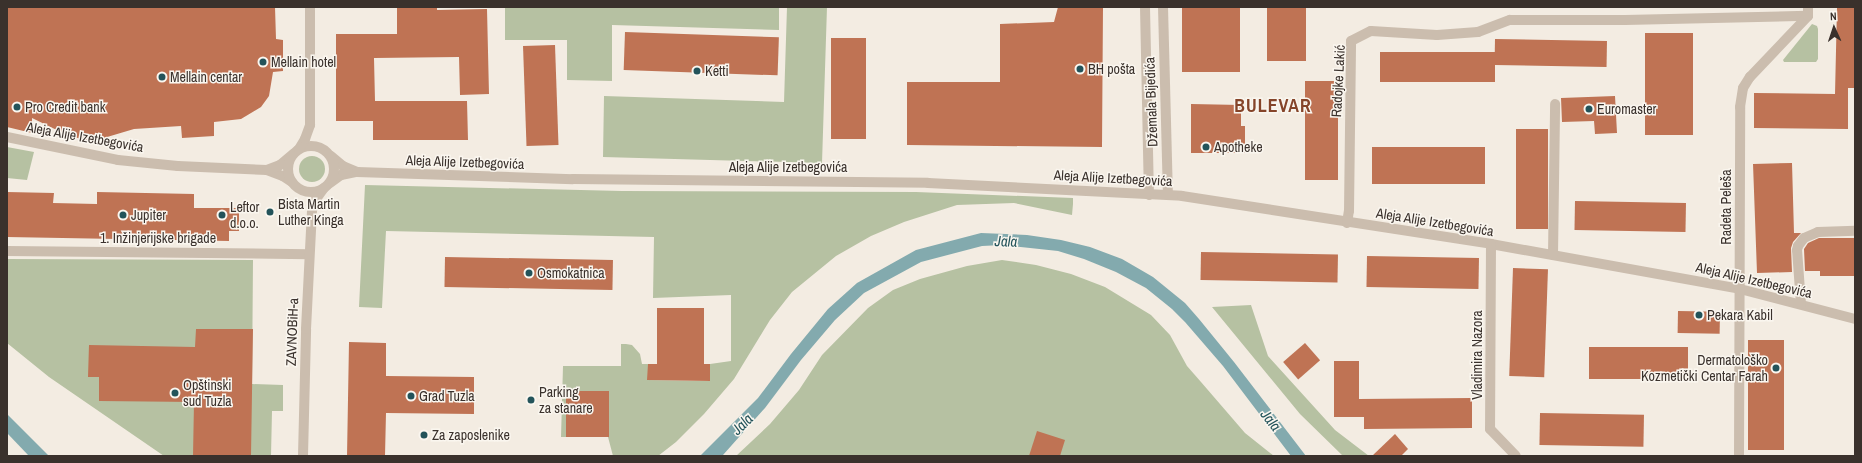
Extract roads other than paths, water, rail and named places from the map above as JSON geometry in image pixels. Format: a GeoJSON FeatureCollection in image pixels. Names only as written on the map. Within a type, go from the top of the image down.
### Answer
{"type":"FeatureCollection","features":[{"type":"Feature","properties":{"kind":"street"},"geometry":{"type":"LineString","coordinates":[[310,7],[310,125],[305,140],[296,152],[288,167],[294,184],[308,199],[312,210]]}},
{"type":"Feature","properties":{"kind":"street","name":"Džemala Bijedića"},"geometry":{"type":"LineString","coordinates":[[1145,7],[1149,195]]}},
{"type":"Feature","properties":{"kind":"street","name":"Džemala Bijedića"},"geometry":{"type":"LineString","coordinates":[[1163,7],[1168,195]]}},
{"type":"Feature","properties":{"kind":"street","name":"Radojke Lakić"},"geometry":{"type":"LineString","coordinates":[[1347,222],[1349,211],[1351,41],[1371,31],[1437,35],[1478,32],[1510,20],[1625,20],[1808,11]]}},
{"type":"Feature","properties":{"kind":"street","name":"Radeta Peleša"},"geometry":{"type":"LineString","coordinates":[[1739,456],[1740,107],[1743,88],[1750,77],[1808,11]]}},
{"type":"Feature","properties":{"kind":"street"},"geometry":{"type":"LineString","coordinates":[[1553,255],[1555,104]]}},
{"type":"Feature","properties":{"kind":"street"},"geometry":{"type":"LineString","coordinates":[[267,170],[283,176],[294,184],[310,192],[327,186],[335,170],[328,154],[316,140],[310,125]]}},
{"type":"Feature","properties":{"kind":"street","name":"Aleja Alije Izetbegovića"},"geometry":{"type":"LineString","coordinates":[[7,136],[118,160],[230,169],[267,170]]}},
{"type":"Feature","properties":{"kind":"street"},"geometry":{"type":"LineString","coordinates":[[267,170],[280,165],[296,152],[313,146],[328,154],[343,166],[357,172]]}},
{"type":"Feature","properties":{"kind":"street"},"geometry":{"type":"LineString","coordinates":[[312,210],[316,199],[327,186],[341,175],[357,172]]}},
{"type":"Feature","properties":{"kind":"street","name":"Aleja Alije Izetbegovića"},"geometry":{"type":"LineString","coordinates":[[357,172],[573,180],[928,182],[1168,195],[1490,244],[1740,288],[1855,319]]}},
{"type":"Feature","properties":{"kind":"street","name":"ZAVNOBiH-a"},"geometry":{"type":"LineString","coordinates":[[302,456],[309,254],[312,210]]}},
{"type":"Feature","properties":{"kind":"street"},"geometry":{"type":"LineString","coordinates":[[1802,304],[1797,250],[1798,246],[1804,238],[1818,232],[1855,231]]}},
{"type":"Feature","properties":{"kind":"street","name":"Vladimira Nazora"},"geometry":{"type":"LineString","coordinates":[[1490,244],[1490,429],[1516,456]]}},
{"type":"Feature","properties":{"kind":"street","name":"1. Inžinjerijske brigade"},"geometry":{"type":"LineString","coordinates":[[7,251],[309,254]]}},
{"type":"Feature","properties":{"kind":"water","name":"Jala"},"geometry":{"type":"Polygon","coordinates":[[[981,233],[1027,235],[1061,240],[1090,247],[1122,259],[1153,277],[1185,303],[1199,319],[1306,456],[1291,456],[1223,366],[1185,322],[1172,309],[1146,288],[1116,272],[1084,259],[1058,251],[1002,245],[982,246],[921,262],[864,293],[835,320],[801,360],[765,408],[723,455],[700,456],[758,398],[791,354],[828,309],[857,283],[916,250],[981,233]]]}},
{"type":"Feature","properties":{"kind":"water"},"geometry":{"type":"Polygon","coordinates":[[[7,414],[49,456],[29,456],[7,433],[7,414]]]}},
{"type":"Feature","properties":{"kind":"place","name":"Mellain hotel"},"geometry":{"type":"Point","coordinates":[263,62]}},
{"type":"Feature","properties":{"kind":"place","name":"BH pošta"},"geometry":{"type":"Point","coordinates":[1080,69]}},
{"type":"Feature","properties":{"kind":"place","name":"Ketti"},"geometry":{"type":"Point","coordinates":[697,71]}},
{"type":"Feature","properties":{"kind":"place","name":"Mellain centar"},"geometry":{"type":"Point","coordinates":[162,77]}},
{"type":"Feature","properties":{"kind":"place","name":"Pro Credit bank"},"geometry":{"type":"Point","coordinates":[17,107]}},
{"type":"Feature","properties":{"kind":"place","name":"Euromaster"},"geometry":{"type":"Point","coordinates":[1589,109]}},
{"type":"Feature","properties":{"kind":"place","name":"Apotheke"},"geometry":{"type":"Point","coordinates":[1206,147]}},
{"type":"Feature","properties":{"kind":"place","name":"Bista Martin Luther Kinga"},"geometry":{"type":"Point","coordinates":[270,212]}},
{"type":"Feature","properties":{"kind":"place","name":"Jupiter"},"geometry":{"type":"Point","coordinates":[123,215]}},
{"type":"Feature","properties":{"kind":"place","name":"Leftor d.o.o."},"geometry":{"type":"Point","coordinates":[222,215]}},
{"type":"Feature","properties":{"kind":"place","name":"Osmokatnica"},"geometry":{"type":"Point","coordinates":[529,273]}},
{"type":"Feature","properties":{"kind":"place","name":"Pekara Kabil"},"geometry":{"type":"Point","coordinates":[1699,315]}},
{"type":"Feature","properties":{"kind":"place","name":"Dermatološko Kozmetički Centar Farah"},"geometry":{"type":"Point","coordinates":[1776,368]}},
{"type":"Feature","properties":{"kind":"place","name":"Opštinski sud Tuzla"},"geometry":{"type":"Point","coordinates":[175,393]}},
{"type":"Feature","properties":{"kind":"place","name":"Grad Tuzla"},"geometry":{"type":"Point","coordinates":[411,396]}},
{"type":"Feature","properties":{"kind":"place","name":"Parking za stanare"},"geometry":{"type":"Point","coordinates":[531,400]}},
{"type":"Feature","properties":{"kind":"place","name":"Za zaposlenike"},"geometry":{"type":"Point","coordinates":[424,435]}},
{"type":"Feature","properties":{"kind":"district","name":"BULEVAR"},"geometry":{"type":"Point","coordinates":[1273,106]}}]}
